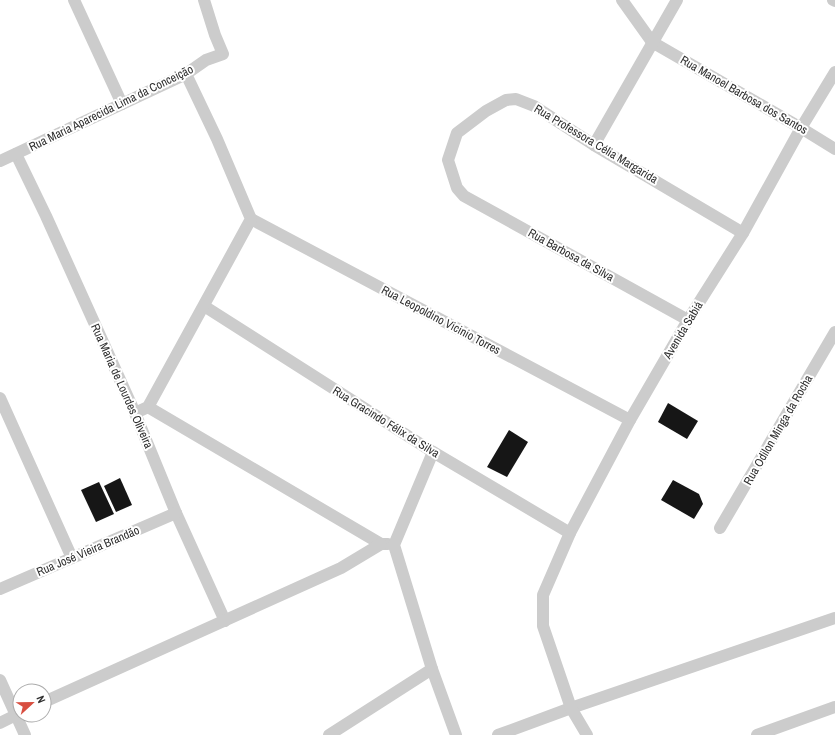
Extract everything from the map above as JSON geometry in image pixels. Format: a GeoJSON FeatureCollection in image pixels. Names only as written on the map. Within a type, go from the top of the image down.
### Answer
{"type":"FeatureCollection","features":[{"type":"Feature","properties":{"kind":"street"},"geometry":{"type":"LineString","coordinates":[[74,0],[122,104]]}},
{"type":"Feature","properties":{"kind":"street","name":"Rua Maria Aparecida Lima da Conceição"},"geometry":{"type":"LineString","coordinates":[[0,161],[186,74],[206,60],[223,54],[215,35],[204,0]]}},
{"type":"Feature","properties":{"kind":"street"},"geometry":{"type":"LineString","coordinates":[[622,0],[652,42]]}},
{"type":"Feature","properties":{"kind":"street"},"geometry":{"type":"LineString","coordinates":[[594,145],[676,0]]}},
{"type":"Feature","properties":{"kind":"street","name":"Rua Manoel Barbosa dos Santos"},"geometry":{"type":"LineString","coordinates":[[652,42],[801,128],[835,150]]}},
{"type":"Feature","properties":{"kind":"street","name":"Avenida Sabiá"},"geometry":{"type":"LineString","coordinates":[[571,708],[544,626],[543,595],[570,533],[630,420],[688,320],[743,233],[801,128],[835,72]]}},
{"type":"Feature","properties":{"kind":"street"},"geometry":{"type":"LineString","coordinates":[[135,413],[148,407],[252,219],[217,139],[186,74]]}},
{"type":"Feature","properties":{"kind":"street","name":"Rua Professora Célia Margarida"},"geometry":{"type":"LineString","coordinates":[[457,188],[448,160],[457,134],[486,111],[506,100],[516,99],[534,106],[594,145],[743,233]]}},
{"type":"Feature","properties":{"kind":"street","name":"Rua Maria de Lourdes Oliveira"},"geometry":{"type":"LineString","coordinates":[[16,154],[46,216],[135,413],[176,513],[225,621]]}},
{"type":"Feature","properties":{"kind":"street","name":"Rua Barbosa da Silva"},"geometry":{"type":"LineString","coordinates":[[457,188],[464,196],[688,320]]}},
{"type":"Feature","properties":{"kind":"street","name":"Rua Leopoldino Vicinio Torres"},"geometry":{"type":"LineString","coordinates":[[252,219],[630,420]]}},
{"type":"Feature","properties":{"kind":"street","name":"Rua Gracindo Félix da Silva"},"geometry":{"type":"LineString","coordinates":[[204,306],[433,452],[570,533]]}},
{"type":"Feature","properties":{"kind":"street","name":"Rua Odilon Minga da Rocha"},"geometry":{"type":"LineString","coordinates":[[720,528],[835,332]]}},
{"type":"Feature","properties":{"kind":"street"},"geometry":{"type":"LineString","coordinates":[[0,398],[72,558]]}},
{"type":"Feature","properties":{"kind":"street"},"geometry":{"type":"LineString","coordinates":[[148,407],[381,544],[394,544]]}},
{"type":"Feature","properties":{"kind":"street"},"geometry":{"type":"LineString","coordinates":[[433,452],[394,544],[432,669],[456,735]]}},
{"type":"Feature","properties":{"kind":"street","name":"Rua José Vieira Brandão"},"geometry":{"type":"LineString","coordinates":[[0,589],[176,513]]}},
{"type":"Feature","properties":{"kind":"street"},"geometry":{"type":"LineString","coordinates":[[52,698],[341,568],[381,544]]}},
{"type":"Feature","properties":{"kind":"street"},"geometry":{"type":"LineString","coordinates":[[498,735],[571,708],[835,618]]}},
{"type":"Feature","properties":{"kind":"street"},"geometry":{"type":"LineString","coordinates":[[329,735],[432,669]]}},
{"type":"Feature","properties":{"kind":"street"},"geometry":{"type":"LineString","coordinates":[[0,680],[12,703]]}},
{"type":"Feature","properties":{"kind":"street"},"geometry":{"type":"LineString","coordinates":[[758,735],[835,707]]}},
{"type":"Feature","properties":{"kind":"street"},"geometry":{"type":"LineString","coordinates":[[571,708],[587,735]]}},
{"type":"Feature","properties":{"kind":"street"},"geometry":{"type":"LineString","coordinates":[[0,722],[12,717]]}},
{"type":"Feature","properties":{"kind":"street"},"geometry":{"type":"LineString","coordinates":[[21,723],[25,735]]}},
{"type":"Feature","properties":{"kind":"building"},"geometry":{"type":"Polygon","coordinates":[[[668,403],[698,421],[687,439],[658,422],[668,403]]]}},
{"type":"Feature","properties":{"kind":"building"},"geometry":{"type":"Polygon","coordinates":[[[509,430],[528,442],[507,477],[487,467],[509,430]]]}},
{"type":"Feature","properties":{"kind":"building"},"geometry":{"type":"Polygon","coordinates":[[[120,478],[132,505],[116,512],[104,486],[120,478]]]}},
{"type":"Feature","properties":{"kind":"building"},"geometry":{"type":"Polygon","coordinates":[[[673,480],[699,494],[703,504],[694,519],[661,500],[673,480]]]}},
{"type":"Feature","properties":{"kind":"building"},"geometry":{"type":"Polygon","coordinates":[[[99,482],[114,514],[96,522],[81,490],[99,482]]]}}]}
